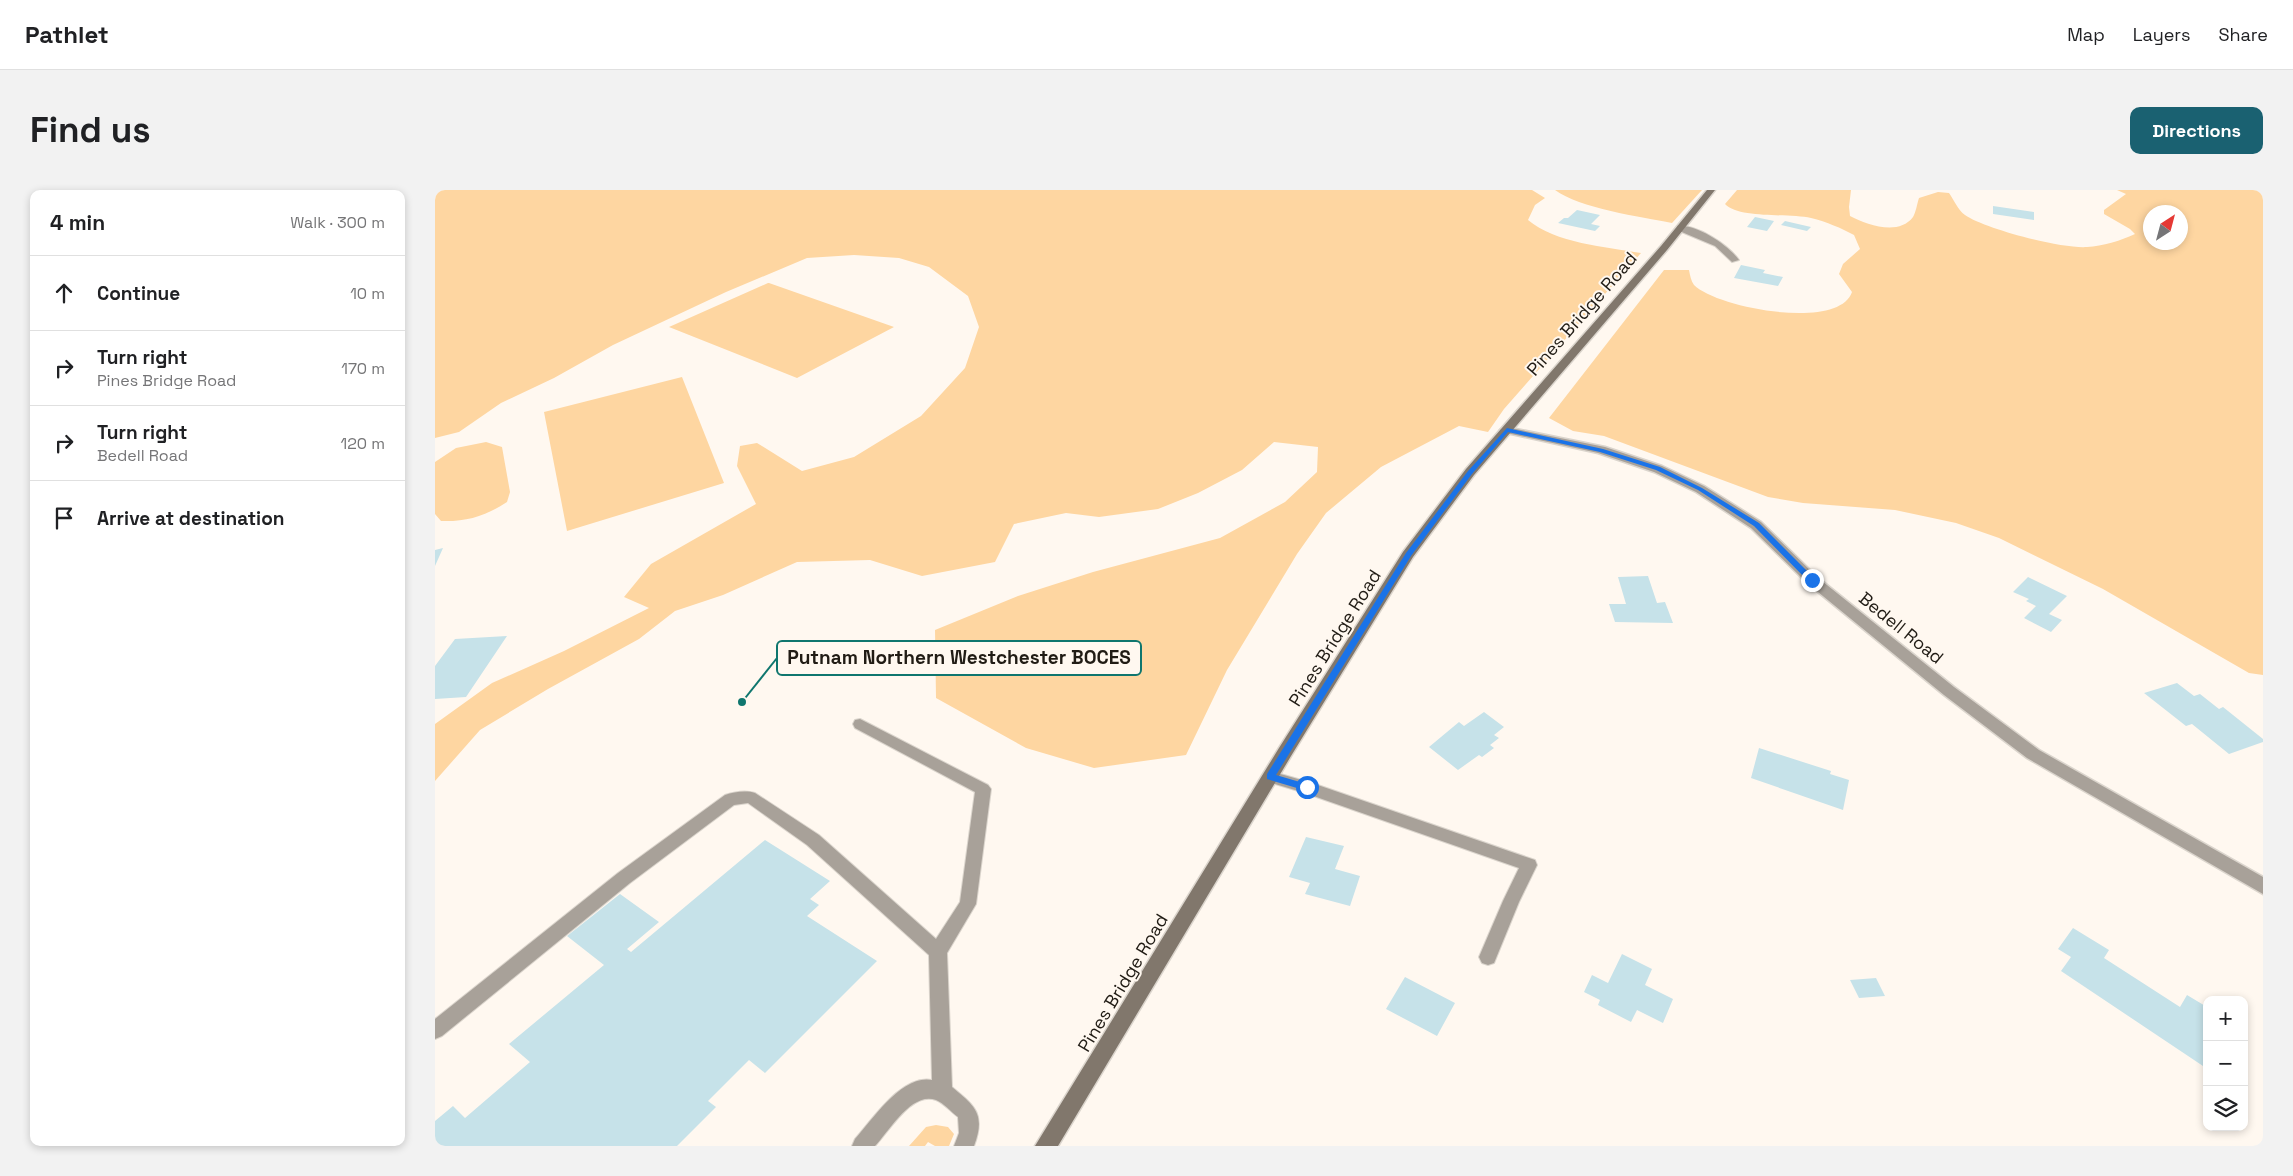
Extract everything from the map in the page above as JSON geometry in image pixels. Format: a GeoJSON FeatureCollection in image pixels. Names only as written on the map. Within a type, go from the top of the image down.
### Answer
{"type":"FeatureCollection","features":[{"type":"Feature","properties":{"kind":"street","name":"Pines Bridge Road"},"geometry":{"type":"LineString","coordinates":[[1047,1146],[1270,777],[1409,555],[1470,472],[1681,228],[1711,190]]}},
{"type":"Feature","properties":{"kind":"street","name":"Bedell Road"},"geometry":{"type":"LineString","coordinates":[[1507,430],[1601,450],[1658,469],[1700,489],[1756,525],[1812,580],[1949,691],[2033,754],[2263,886]]}},
{"type":"Feature","properties":{"kind":"lane"},"geometry":{"type":"LineString","coordinates":[[1681,228],[1722,246],[1730,252],[1735,260]]}},
{"type":"Feature","properties":{"kind":"lane"},"geometry":{"type":"LineString","coordinates":[[860,724],[983,789],[968,904],[938,952],[941,1092]]}},
{"type":"Feature","properties":{"kind":"lane"},"geometry":{"type":"LineString","coordinates":[[1270,777],[1316,790],[1529,865],[1511,900],[1488,957]]}},
{"type":"Feature","properties":{"kind":"lane"},"geometry":{"type":"LineString","coordinates":[[435,1030],[624,878],[730,799],[750,797],[813,840],[938,952]]}},
{"type":"Feature","properties":{"kind":"lane"},"geometry":{"type":"LineString","coordinates":[[862,1146],[906,1096],[923,1088],[941,1092],[967,1112],[969,1134],[965,1146]]}},
{"type":"Feature","properties":{"kind":"shaded area"},"geometry":{"type":"Polygon","coordinates":[[[435,190],[1532,190],[1545,198],[1535,205],[1528,220],[1539,228],[1581,243],[1641,253],[1504,409],[1488,432],[1459,426],[1381,467],[1326,513],[1297,554],[1227,670],[1186,755],[1094,768],[1026,748],[936,698],[935,630],[1018,596],[1093,572],[1220,538],[1285,502],[1317,472],[1318,447],[1274,442],[1242,470],[1198,493],[1158,509],[1099,517],[1066,513],[1014,524],[995,562],[922,576],[870,560],[797,562],[723,595],[675,611],[639,639],[548,689],[480,730],[435,781],[435,724],[492,683],[564,651],[649,608],[624,597],[651,564],[756,504],[737,466],[740,446],[757,443],[802,471],[854,457],[921,416],[965,368],[979,327],[968,296],[929,267],[899,258],[854,255],[807,258],[726,292],[613,345],[554,378],[501,403],[459,432],[435,438],[435,190]]]}},
{"type":"Feature","properties":{"kind":"shaded area"},"geometry":{"type":"Polygon","coordinates":[[[1555,190],[1702,190],[1672,223],[1594,207],[1555,190]]]}},
{"type":"Feature","properties":{"kind":"shaded area"},"geometry":{"type":"Polygon","coordinates":[[[1737,190],[1851,190],[1850,216],[1865,223],[1891,227],[1907,223],[1913,217],[1919,198],[1938,192],[1949,193],[1958,208],[1965,215],[1989,226],[2024,237],[2060,245],[2087,247],[2111,243],[2135,234],[2104,214],[2104,210],[2126,194],[2117,190],[2263,190],[2263,675],[2249,673],[2103,589],[1999,538],[1956,523],[1895,510],[1803,503],[1768,497],[1604,436],[1573,431],[1549,418],[1664,270],[1689,270],[1694,285],[1707,294],[1751,308],[1777,312],[1802,313],[1825,311],[1842,304],[1852,292],[1839,274],[1843,264],[1860,249],[1854,235],[1834,225],[1811,218],[1753,214],[1732,209],[1725,204],[1737,190]]]}},
{"type":"Feature","properties":{"kind":"shaded area"},"geometry":{"type":"Polygon","coordinates":[[[768,283],[894,327],[797,378],[669,327],[768,283]]]}},
{"type":"Feature","properties":{"kind":"shaded area"},"geometry":{"type":"Polygon","coordinates":[[[682,377],[724,483],[567,531],[544,412],[682,377]]]}},
{"type":"Feature","properties":{"kind":"shaded area"},"geometry":{"type":"Polygon","coordinates":[[[486,442],[502,447],[510,492],[507,502],[475,517],[441,521],[435,514],[435,462],[456,448],[486,442]]]}},
{"type":"Feature","properties":{"kind":"shaded area"},"geometry":{"type":"Polygon","coordinates":[[[936,1125],[948,1127],[954,1134],[949,1146],[935,1146],[928,1142],[925,1146],[909,1146],[926,1127],[936,1125]]]}},
{"type":"Feature","properties":{"kind":"building"},"geometry":{"type":"Polygon","coordinates":[[[1993,206],[2034,212],[2034,220],[1993,214],[1993,206]]]}},
{"type":"Feature","properties":{"kind":"building"},"geometry":{"type":"Polygon","coordinates":[[[1577,210],[1600,215],[1591,224],[1600,226],[1595,231],[1558,223],[1564,218],[1568,218],[1577,210]]]}},
{"type":"Feature","properties":{"kind":"building"},"geometry":{"type":"Polygon","coordinates":[[[1755,217],[1774,221],[1767,231],[1747,227],[1755,217]]]}},
{"type":"Feature","properties":{"kind":"building"},"geometry":{"type":"Polygon","coordinates":[[[1785,221],[1811,227],[1807,231],[1781,225],[1785,221]]]}},
{"type":"Feature","properties":{"kind":"building"},"geometry":{"type":"Polygon","coordinates":[[[1741,265],[1765,270],[1763,273],[1783,277],[1778,286],[1734,278],[1741,265]]]}},
{"type":"Feature","properties":{"kind":"building"},"geometry":{"type":"Polygon","coordinates":[[[443,548],[435,566],[435,550],[443,548]]]}},
{"type":"Feature","properties":{"kind":"building"},"geometry":{"type":"Polygon","coordinates":[[[1648,576],[1657,603],[1665,602],[1673,623],[1615,622],[1609,604],[1626,604],[1618,577],[1648,576]]]}},
{"type":"Feature","properties":{"kind":"building"},"geometry":{"type":"Polygon","coordinates":[[[2028,577],[2067,596],[2049,614],[2062,620],[2051,632],[2024,618],[2036,606],[2026,601],[2029,599],[2013,592],[2028,577]]]}},
{"type":"Feature","properties":{"kind":"building"},"geometry":{"type":"Polygon","coordinates":[[[507,636],[466,697],[435,699],[435,666],[455,639],[507,636]]]}},
{"type":"Feature","properties":{"kind":"building"},"geometry":{"type":"Polygon","coordinates":[[[2177,683],[2194,696],[2200,694],[2219,709],[2223,707],[2263,739],[2263,742],[2229,754],[2192,724],[2186,726],[2144,693],[2177,683]]]}},
{"type":"Feature","properties":{"kind":"building"},"geometry":{"type":"Polygon","coordinates":[[[1484,712],[1504,727],[1494,735],[1499,738],[1490,745],[1494,748],[1482,757],[1479,755],[1458,770],[1429,747],[1459,722],[1464,726],[1484,712]]]}},
{"type":"Feature","properties":{"kind":"building"},"geometry":{"type":"Polygon","coordinates":[[[1759,748],[1831,771],[1830,774],[1849,780],[1843,810],[1751,778],[1759,748]]]}},
{"type":"Feature","properties":{"kind":"building"},"geometry":{"type":"Polygon","coordinates":[[[1306,837],[1344,846],[1335,869],[1360,876],[1350,906],[1305,894],[1310,883],[1289,877],[1306,837]]]}},
{"type":"Feature","properties":{"kind":"building"},"geometry":{"type":"Polygon","coordinates":[[[765,840],[830,881],[810,899],[819,905],[807,916],[877,961],[765,1073],[749,1060],[708,1101],[716,1107],[677,1146],[435,1146],[435,1121],[453,1106],[465,1118],[530,1062],[509,1044],[604,965],[567,936],[620,894],[659,922],[627,949],[631,952],[765,840]]]}},
{"type":"Feature","properties":{"kind":"building"},"geometry":{"type":"Polygon","coordinates":[[[2073,928],[2109,950],[2104,958],[2180,1007],[2187,995],[2203,1005],[2203,1066],[2061,971],[2071,957],[2058,949],[2073,928]]]}},
{"type":"Feature","properties":{"kind":"building"},"geometry":{"type":"Polygon","coordinates":[[[1622,954],[1652,969],[1645,985],[1673,999],[1663,1023],[1637,1010],[1631,1022],[1598,1005],[1600,1000],[1584,992],[1592,975],[1608,983],[1622,954]]]}},
{"type":"Feature","properties":{"kind":"building"},"geometry":{"type":"Polygon","coordinates":[[[1405,977],[1455,1003],[1437,1036],[1386,1009],[1405,977]]]}},
{"type":"Feature","properties":{"kind":"building"},"geometry":{"type":"Polygon","coordinates":[[[1876,978],[1885,996],[1859,998],[1850,980],[1876,978]]]}},
{"type":"Feature","properties":{"kind":"place","name":"Putnam Northern Westchester BOCES"},"geometry":{"type":"Point","coordinates":[742,702]}},
{"type":"Feature","properties":{"kind":"route"},"geometry":{"type":"LineString","coordinates":[[1307,787],[1270,777],[1409,555],[1470,472],[1507,430],[1601,450],[1658,469],[1700,489],[1756,525],[1812,580]]}}]}
